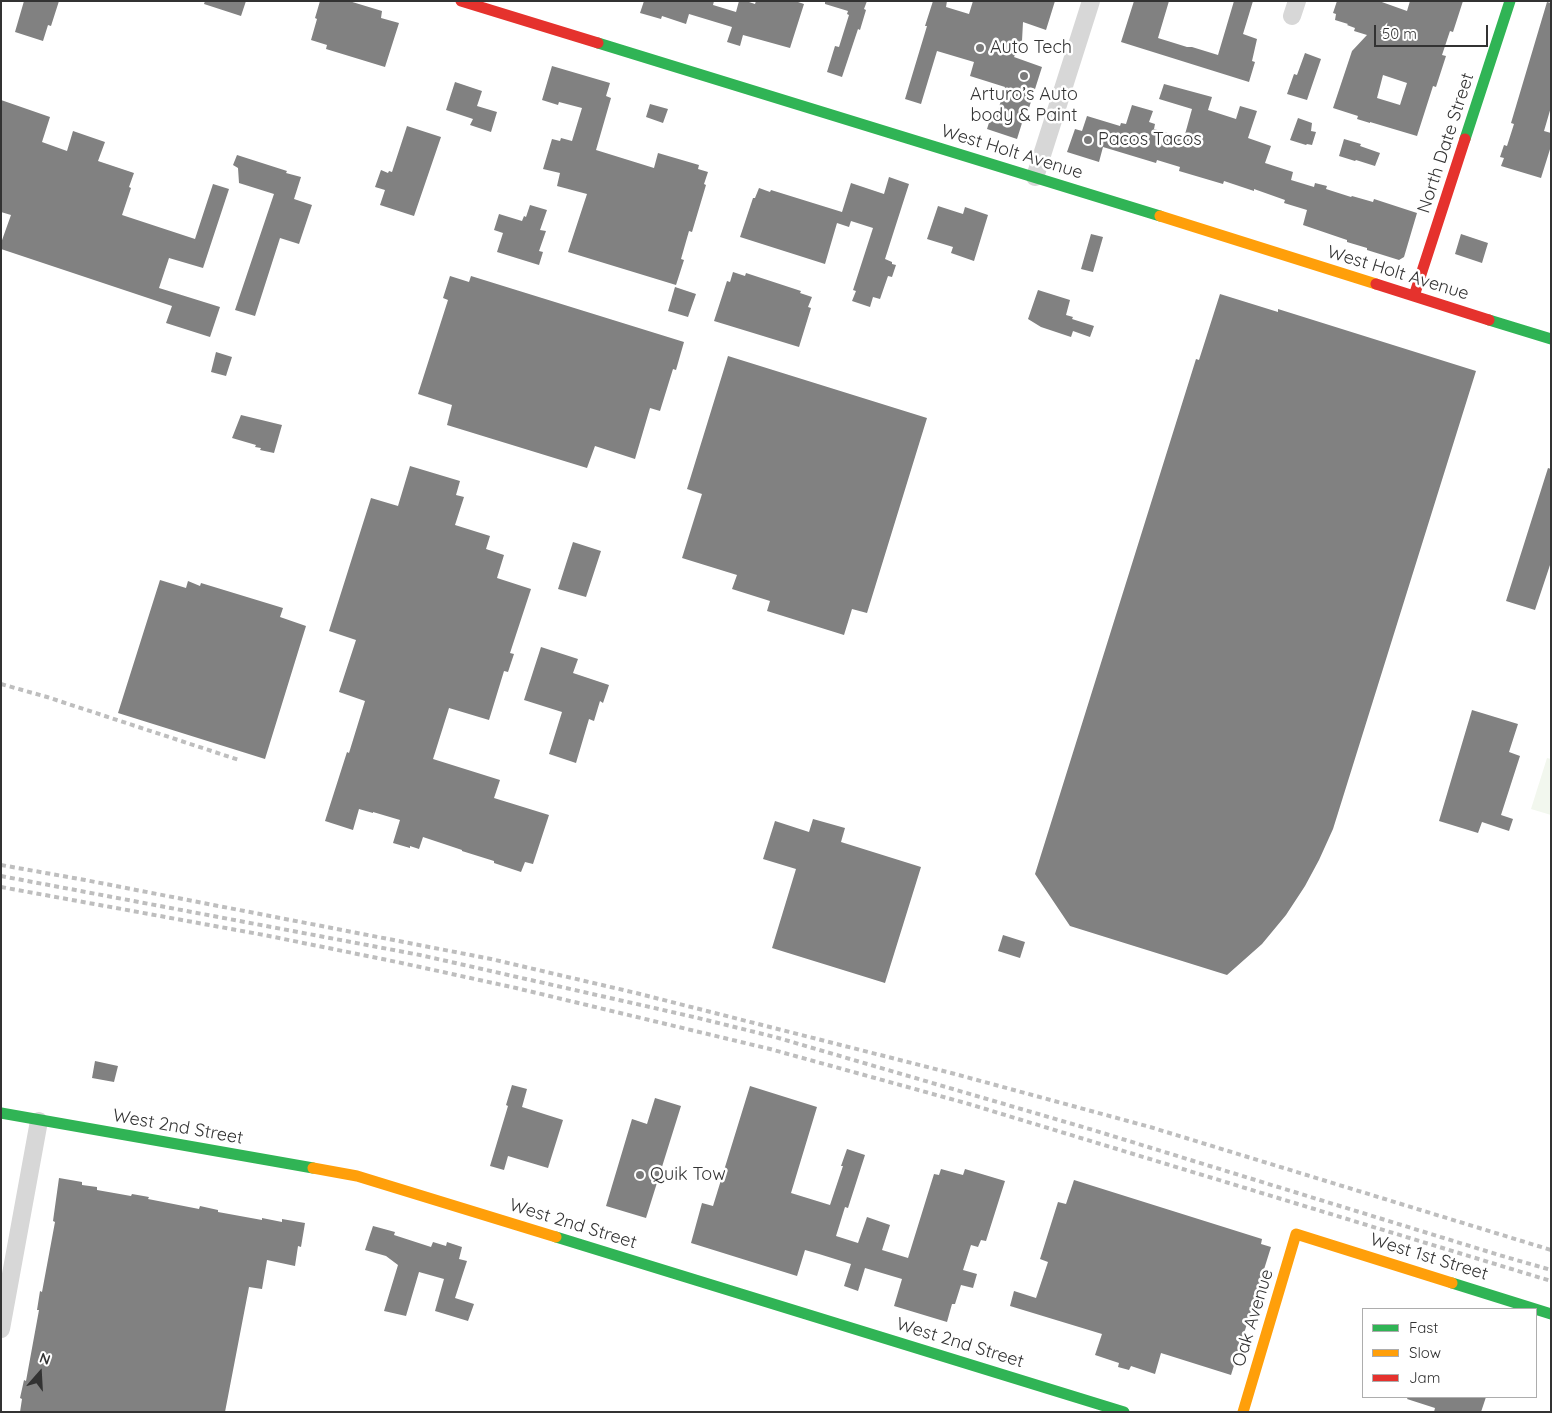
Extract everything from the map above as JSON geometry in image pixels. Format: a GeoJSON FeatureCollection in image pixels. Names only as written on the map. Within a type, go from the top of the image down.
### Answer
{"type":"FeatureCollection","features":[{"type":"Feature","properties":{"kind":"street","name":"West Holt Avenue"},"geometry":{"type":"LineString","coordinates":[[461,1],[1035,177],[1551,340]]}},
{"type":"Feature","properties":{"kind":"street"},"geometry":{"type":"LineString","coordinates":[[1035,177],[1092,1]]}},
{"type":"Feature","properties":{"kind":"street","name":"North Date Street"},"geometry":{"type":"LineString","coordinates":[[1414,296],[1510,1]]}},
{"type":"Feature","properties":{"kind":"street","name":"West 2nd Street"},"geometry":{"type":"LineString","coordinates":[[1,1113],[357,1176],[1124,1412]]}},
{"type":"Feature","properties":{"kind":"street"},"geometry":{"type":"LineString","coordinates":[[1,1330],[39,1121]]}},
{"type":"Feature","properties":{"kind":"street","name":"West 1st Street"},"geometry":{"type":"LineString","coordinates":[[1296,1234],[1532,1308]]}},
{"type":"Feature","properties":{"kind":"street","name":"Oak Avenue"},"geometry":{"type":"LineString","coordinates":[[1242,1412],[1296,1234]]}},
{"type":"Feature","properties":{"kind":"street","name":"West 1st Street"},"geometry":{"type":"LineString","coordinates":[[1537,1310],[1551,1314]]}},
{"type":"Feature","properties":{"kind":"shaded area"},"geometry":{"type":"Polygon","coordinates":[[[1547,758],[1551,759],[1551,815],[1531,809],[1547,758]]]}},
{"type":"Feature","properties":{"kind":"building"},"geometry":{"type":"Polygon","coordinates":[[[24,1],[59,1],[51,26],[48,25],[43,41],[15,32],[24,1]]]}},
{"type":"Feature","properties":{"kind":"building"},"geometry":{"type":"Polygon","coordinates":[[[205,1],[246,1],[241,16],[204,4],[205,1]]]}},
{"type":"Feature","properties":{"kind":"building"},"geometry":{"type":"Polygon","coordinates":[[[320,1],[349,1],[382,11],[381,18],[399,23],[385,67],[326,49],[327,45],[311,40],[320,1]]]}},
{"type":"Feature","properties":{"kind":"building"},"geometry":{"type":"Polygon","coordinates":[[[644,1],[714,1],[713,5],[736,12],[739,1],[755,4],[756,1],[795,1],[804,4],[790,48],[743,35],[740,46],[727,42],[732,27],[689,14],[686,24],[662,16],[661,19],[640,13],[644,1]]]}},
{"type":"Feature","properties":{"kind":"building"},"geometry":{"type":"Polygon","coordinates":[[[825,1],[867,1],[860,30],[858,29],[842,77],[827,72],[835,46],[839,47],[849,15],[847,14],[848,11],[825,4],[825,1]]]}},
{"type":"Feature","properties":{"kind":"building"},"geometry":{"type":"Polygon","coordinates":[[[933,1],[947,1],[946,7],[969,14],[973,1],[1055,1],[1046,30],[1023,22],[1022,41],[1014,57],[1042,67],[1017,139],[987,129],[992,113],[997,114],[1005,87],[970,76],[974,62],[937,51],[921,104],[905,99],[933,1]]]}},
{"type":"Feature","properties":{"kind":"building"},"geometry":{"type":"Polygon","coordinates":[[[1134,1],[1169,1],[1158,38],[1218,55],[1234,1],[1253,1],[1243,34],[1257,39],[1252,61],[1255,62],[1249,82],[1121,42],[1134,1]]]}},
{"type":"Feature","properties":{"kind":"building"},"geometry":{"type":"Polygon","coordinates":[[[1337,1],[1379,1],[1407,11],[1410,1],[1463,1],[1453,32],[1450,31],[1442,55],[1446,56],[1436,87],[1433,86],[1417,136],[1357,119],[1358,116],[1333,108],[1352,51],[1367,35],[1354,31],[1355,28],[1348,24],[1335,20],[1336,14],[1333,13],[1337,1]],[[1383,75],[1377,98],[1400,105],[1407,83],[1383,75]]]}},
{"type":"Feature","properties":{"kind":"building"},"geometry":{"type":"Polygon","coordinates":[[[1547,2],[1551,3],[1551,107],[1544,131],[1551,133],[1551,146],[1541,178],[1501,166],[1504,158],[1500,157],[1504,145],[1507,146],[1514,124],[1511,123],[1547,2]]]}},
{"type":"Feature","properties":{"kind":"building"},"geometry":{"type":"Polygon","coordinates":[[[1305,53],[1321,59],[1307,100],[1287,94],[1294,74],[1297,75],[1305,53]]]}},
{"type":"Feature","properties":{"kind":"building"},"geometry":{"type":"Polygon","coordinates":[[[552,66],[610,83],[606,96],[611,98],[596,150],[654,168],[658,153],[699,165],[698,169],[708,172],[692,232],[689,231],[681,259],[684,260],[676,285],[568,252],[587,194],[557,186],[560,173],[543,169],[552,139],[560,141],[561,138],[572,141],[582,108],[559,102],[558,105],[542,100],[552,66]]]}},
{"type":"Feature","properties":{"kind":"building"},"geometry":{"type":"Polygon","coordinates":[[[455,82],[482,91],[477,106],[497,112],[491,132],[470,125],[473,119],[446,110],[455,82]]]}},
{"type":"Feature","properties":{"kind":"building"},"geometry":{"type":"Polygon","coordinates":[[[1164,84],[1212,97],[1208,110],[1236,119],[1240,106],[1257,111],[1248,138],[1271,146],[1265,163],[1293,172],[1291,180],[1314,187],[1315,183],[1327,186],[1326,189],[1351,197],[1373,202],[1374,199],[1417,213],[1404,257],[1399,260],[1367,250],[1367,248],[1347,242],[1347,240],[1303,225],[1307,210],[1284,203],[1285,200],[1254,189],[1254,191],[1224,181],[1223,184],[1179,171],[1180,167],[1157,160],[1156,163],[1103,147],[1099,162],[1067,152],[1075,129],[1082,131],[1087,116],[1120,126],[1121,123],[1126,124],[1132,105],[1153,111],[1149,122],[1155,124],[1154,129],[1184,138],[1192,109],[1159,99],[1164,84]]]}},
{"type":"Feature","properties":{"kind":"building"},"geometry":{"type":"Polygon","coordinates":[[[1,100],[50,117],[42,142],[67,151],[73,131],[105,142],[98,161],[134,173],[122,215],[195,239],[213,184],[229,189],[203,268],[169,258],[159,288],[220,307],[210,337],[166,323],[172,306],[1,249],[1,243],[11,215],[1,212],[1,100]]]}},
{"type":"Feature","properties":{"kind":"building"},"geometry":{"type":"Polygon","coordinates":[[[650,104],[668,109],[663,123],[646,117],[650,104]]]}},
{"type":"Feature","properties":{"kind":"building"},"geometry":{"type":"Polygon","coordinates":[[[1298,118],[1312,123],[1311,131],[1316,132],[1312,145],[1290,140],[1298,118]]]}},
{"type":"Feature","properties":{"kind":"building"},"geometry":{"type":"Polygon","coordinates":[[[407,126],[441,137],[414,216],[380,205],[385,190],[375,187],[381,170],[388,173],[389,171],[392,172],[407,126]]]}},
{"type":"Feature","properties":{"kind":"building"},"geometry":{"type":"Polygon","coordinates":[[[1344,139],[1361,144],[1360,146],[1380,153],[1375,166],[1339,156],[1344,139]]]}},
{"type":"Feature","properties":{"kind":"building"},"geometry":{"type":"Polygon","coordinates":[[[237,155],[301,177],[294,199],[312,205],[299,244],[280,238],[255,316],[235,310],[274,194],[239,183],[238,168],[233,165],[237,155]]]}},
{"type":"Feature","properties":{"kind":"building"},"geometry":{"type":"Polygon","coordinates":[[[889,177],[909,184],[885,259],[896,265],[892,277],[888,276],[880,299],[873,297],[870,307],[852,301],[856,291],[853,290],[873,228],[851,221],[849,227],[837,223],[825,264],[740,237],[753,198],[755,198],[759,188],[842,212],[851,183],[884,194],[889,177]]]}},
{"type":"Feature","properties":{"kind":"building"},"geometry":{"type":"Polygon","coordinates":[[[530,205],[547,210],[540,230],[546,231],[539,251],[543,252],[539,265],[497,252],[503,233],[494,230],[499,214],[522,221],[524,216],[526,217],[530,205]]]}},
{"type":"Feature","properties":{"kind":"building"},"geometry":{"type":"Polygon","coordinates":[[[938,206],[963,214],[965,207],[988,215],[974,261],[951,253],[953,247],[927,239],[938,206]]]}},
{"type":"Feature","properties":{"kind":"building"},"geometry":{"type":"Polygon","coordinates":[[[1091,234],[1103,237],[1093,272],[1081,269],[1091,234]]]}},
{"type":"Feature","properties":{"kind":"building"},"geometry":{"type":"Polygon","coordinates":[[[1461,234],[1488,243],[1482,263],[1455,254],[1461,234]]]}},
{"type":"Feature","properties":{"kind":"building"},"geometry":{"type":"Polygon","coordinates":[[[733,272],[745,276],[746,273],[801,291],[800,293],[812,297],[808,307],[811,308],[799,347],[714,321],[727,281],[730,282],[733,272]]]}},
{"type":"Feature","properties":{"kind":"building"},"geometry":{"type":"Polygon","coordinates":[[[450,276],[469,282],[471,276],[684,342],[676,370],[673,369],[660,411],[650,408],[635,459],[595,446],[587,468],[447,425],[452,405],[418,394],[448,300],[443,298],[450,276]]]}},
{"type":"Feature","properties":{"kind":"building"},"geometry":{"type":"Polygon","coordinates":[[[675,287],[696,294],[688,317],[668,311],[675,287]]]}},
{"type":"Feature","properties":{"kind":"building"},"geometry":{"type":"Polygon","coordinates":[[[1038,290],[1070,300],[1066,315],[1073,317],[1072,319],[1094,326],[1090,337],[1073,331],[1071,337],[1041,327],[1028,319],[1038,290]]]}},
{"type":"Feature","properties":{"kind":"building"},"geometry":{"type":"Polygon","coordinates":[[[1220,294],[1278,312],[1278,309],[1476,371],[1333,829],[1305,886],[1286,915],[1262,944],[1227,975],[1070,926],[1035,874],[1196,359],[1199,360],[1220,294]]]}},
{"type":"Feature","properties":{"kind":"building"},"geometry":{"type":"Polygon","coordinates":[[[216,352],[232,357],[226,376],[211,372],[216,352]]]}},
{"type":"Feature","properties":{"kind":"building"},"geometry":{"type":"Polygon","coordinates":[[[728,356],[927,418],[867,613],[852,609],[844,635],[767,611],[770,601],[732,589],[737,575],[682,558],[702,494],[687,489],[728,356]]]}},
{"type":"Feature","properties":{"kind":"building"},"geometry":{"type":"Polygon","coordinates":[[[241,415],[282,425],[274,453],[260,450],[261,448],[255,447],[256,445],[232,438],[241,415]]]}},
{"type":"Feature","properties":{"kind":"building"},"geometry":{"type":"Polygon","coordinates":[[[410,466],[460,481],[456,495],[464,497],[455,525],[490,536],[486,549],[504,555],[497,578],[531,589],[510,653],[514,654],[508,672],[504,671],[489,720],[449,708],[433,759],[500,780],[494,798],[549,815],[533,864],[525,862],[521,872],[423,837],[419,849],[393,843],[400,820],[373,812],[359,809],[353,830],[325,821],[365,701],[339,692],[356,640],[329,631],[371,498],[398,506],[410,466]]]}},
{"type":"Feature","properties":{"kind":"building"},"geometry":{"type":"Polygon","coordinates":[[[1548,468],[1551,469],[1551,562],[1535,610],[1506,601],[1548,468]]]}},
{"type":"Feature","properties":{"kind":"building"},"geometry":{"type":"Polygon","coordinates":[[[573,542],[601,551],[586,597],[558,589],[573,542]]]}},
{"type":"Feature","properties":{"kind":"building"},"geometry":{"type":"Polygon","coordinates":[[[160,580],[186,588],[188,581],[200,586],[201,583],[283,608],[280,617],[306,626],[265,759],[118,713],[160,580]]]}},
{"type":"Feature","properties":{"kind":"building"},"geometry":{"type":"Polygon","coordinates":[[[541,647],[578,659],[573,673],[609,685],[603,703],[600,701],[594,721],[589,719],[576,763],[549,754],[562,712],[524,700],[541,647]]]}},
{"type":"Feature","properties":{"kind":"building"},"geometry":{"type":"Polygon","coordinates":[[[1472,710],[1518,724],[1509,752],[1520,756],[1501,815],[1513,819],[1509,831],[1482,822],[1478,833],[1439,821],[1472,710]]]}},
{"type":"Feature","properties":{"kind":"building"},"geometry":{"type":"Polygon","coordinates":[[[813,819],[845,828],[841,842],[921,867],[885,983],[772,948],[796,869],[763,859],[775,821],[809,832],[813,819]]]}},
{"type":"Feature","properties":{"kind":"building"},"geometry":{"type":"Polygon","coordinates":[[[1003,935],[1025,942],[1020,958],[998,951],[1003,935]]]}},
{"type":"Feature","properties":{"kind":"building"},"geometry":{"type":"Polygon","coordinates":[[[95,1061],[118,1066],[114,1082],[92,1078],[95,1061]]]}},
{"type":"Feature","properties":{"kind":"building"},"geometry":{"type":"Polygon","coordinates":[[[512,1085],[527,1089],[522,1107],[563,1120],[548,1168],[508,1156],[504,1170],[490,1166],[508,1106],[506,1105],[512,1085]]]}},
{"type":"Feature","properties":{"kind":"building"},"geometry":{"type":"Polygon","coordinates":[[[750,1086],[817,1107],[791,1193],[830,1205],[847,1149],[865,1155],[848,1208],[845,1207],[836,1236],[858,1243],[867,1217],[890,1225],[882,1250],[908,1258],[934,1174],[939,1175],[941,1169],[963,1175],[965,1169],[1005,1181],[986,1241],[981,1240],[978,1247],[971,1245],[963,1270],[977,1274],[973,1288],[961,1285],[955,1304],[952,1304],[947,1322],[894,1306],[902,1279],[865,1268],[858,1291],[844,1286],[851,1264],[819,1254],[805,1250],[797,1276],[691,1243],[702,1203],[713,1206],[750,1086]]]}},
{"type":"Feature","properties":{"kind":"building"},"geometry":{"type":"Polygon","coordinates":[[[655,1098],[681,1106],[646,1218],[606,1206],[632,1119],[647,1124],[655,1098]]]}},
{"type":"Feature","properties":{"kind":"building"},"geometry":{"type":"Polygon","coordinates":[[[59,1178],[82,1182],[82,1185],[97,1187],[97,1190],[149,1197],[148,1199],[199,1209],[200,1206],[218,1210],[218,1212],[262,1220],[262,1218],[282,1222],[282,1219],[305,1223],[301,1247],[298,1246],[295,1266],[267,1260],[262,1289],[249,1287],[225,1412],[20,1412],[22,1399],[20,1398],[24,1380],[26,1381],[39,1310],[37,1310],[40,1291],[42,1292],[55,1222],[53,1221],[59,1178]]]}},
{"type":"Feature","properties":{"kind":"building"},"geometry":{"type":"Polygon","coordinates":[[[1074,1180],[1262,1239],[1261,1244],[1271,1247],[1231,1375],[1161,1353],[1155,1374],[1131,1366],[1129,1370],[1118,1367],[1119,1363],[1095,1355],[1102,1334],[1010,1306],[1014,1291],[1036,1298],[1048,1262],[1040,1259],[1058,1202],[1066,1204],[1074,1180]]]}},
{"type":"Feature","properties":{"kind":"building"},"geometry":{"type":"Polygon","coordinates":[[[373,1226],[395,1232],[394,1235],[431,1247],[433,1242],[446,1246],[447,1242],[462,1247],[459,1259],[467,1261],[455,1298],[474,1304],[468,1321],[435,1311],[444,1279],[419,1272],[406,1316],[384,1311],[398,1265],[386,1256],[365,1250],[373,1226]]]}},
{"type":"Feature","properties":{"kind":"building"},"geometry":{"type":"Polygon","coordinates":[[[1486,1398],[1481,1412],[1434,1412],[1435,1408],[1407,1399],[1486,1398]]]}},
{"type":"Feature","properties":{"kind":"railway"},"geometry":{"type":"LineString","coordinates":[[1,684],[47,697],[239,760]]}},
{"type":"Feature","properties":{"kind":"railway"},"geometry":{"type":"LineString","coordinates":[[1,865],[491,959],[636,993],[955,1074],[1150,1127],[1551,1250]]}},
{"type":"Feature","properties":{"kind":"railway"},"geometry":{"type":"LineString","coordinates":[[1,876],[420,955],[775,1037],[1093,1130],[1551,1270]]}},
{"type":"Feature","properties":{"kind":"railway"},"geometry":{"type":"LineString","coordinates":[[1,887],[264,935],[397,962],[516,988],[770,1049],[969,1104],[1551,1281]]}},
{"type":"Feature","properties":{"kind":"traffic: fast"},"geometry":{"type":"LineString","coordinates":[[1465,139],[1510,1]]}},
{"type":"Feature","properties":{"kind":"traffic: fast"},"geometry":{"type":"LineString","coordinates":[[598,43],[1160,216]]}},
{"type":"Feature","properties":{"kind":"traffic: fast"},"geometry":{"type":"LineString","coordinates":[[1489,320],[1551,339]]}},
{"type":"Feature","properties":{"kind":"traffic: fast"},"geometry":{"type":"LineString","coordinates":[[1,1113],[313,1168]]}},
{"type":"Feature","properties":{"kind":"traffic: fast"},"geometry":{"type":"LineString","coordinates":[[556,1237],[1124,1412]]}},
{"type":"Feature","properties":{"kind":"traffic: fast"},"geometry":{"type":"LineString","coordinates":[[1452,1283],[1532,1308]]}},
{"type":"Feature","properties":{"kind":"traffic: fast"},"geometry":{"type":"LineString","coordinates":[[1537,1310],[1551,1314]]}},
{"type":"Feature","properties":{"kind":"traffic: slow"},"geometry":{"type":"LineString","coordinates":[[1160,216],[1376,284]]}},
{"type":"Feature","properties":{"kind":"traffic: slow"},"geometry":{"type":"LineString","coordinates":[[313,1168],[357,1176],[556,1237]]}},
{"type":"Feature","properties":{"kind":"traffic: slow"},"geometry":{"type":"LineString","coordinates":[[1243,1412],[1296,1234],[1452,1283]]}},
{"type":"Feature","properties":{"kind":"traffic: jam"},"geometry":{"type":"LineString","coordinates":[[461,1],[598,43]]}},
{"type":"Feature","properties":{"kind":"traffic: jam"},"geometry":{"type":"LineString","coordinates":[[1414,296],[1465,139]]}},
{"type":"Feature","properties":{"kind":"traffic: jam"},"geometry":{"type":"LineString","coordinates":[[1376,284],[1489,320]]}},
{"type":"Feature","properties":{"kind":"place","name":"Auto Tech"},"geometry":{"type":"Point","coordinates":[980,48]}},
{"type":"Feature","properties":{"kind":"place","name":"Arturo’s Auto body & Paint"},"geometry":{"type":"Point","coordinates":[1024,76]}},
{"type":"Feature","properties":{"kind":"place","name":"Pacos Tacos"},"geometry":{"type":"Point","coordinates":[1088,140]}},
{"type":"Feature","properties":{"kind":"place","name":"Quik Tow"},"geometry":{"type":"Point","coordinates":[640,1175]}}]}
